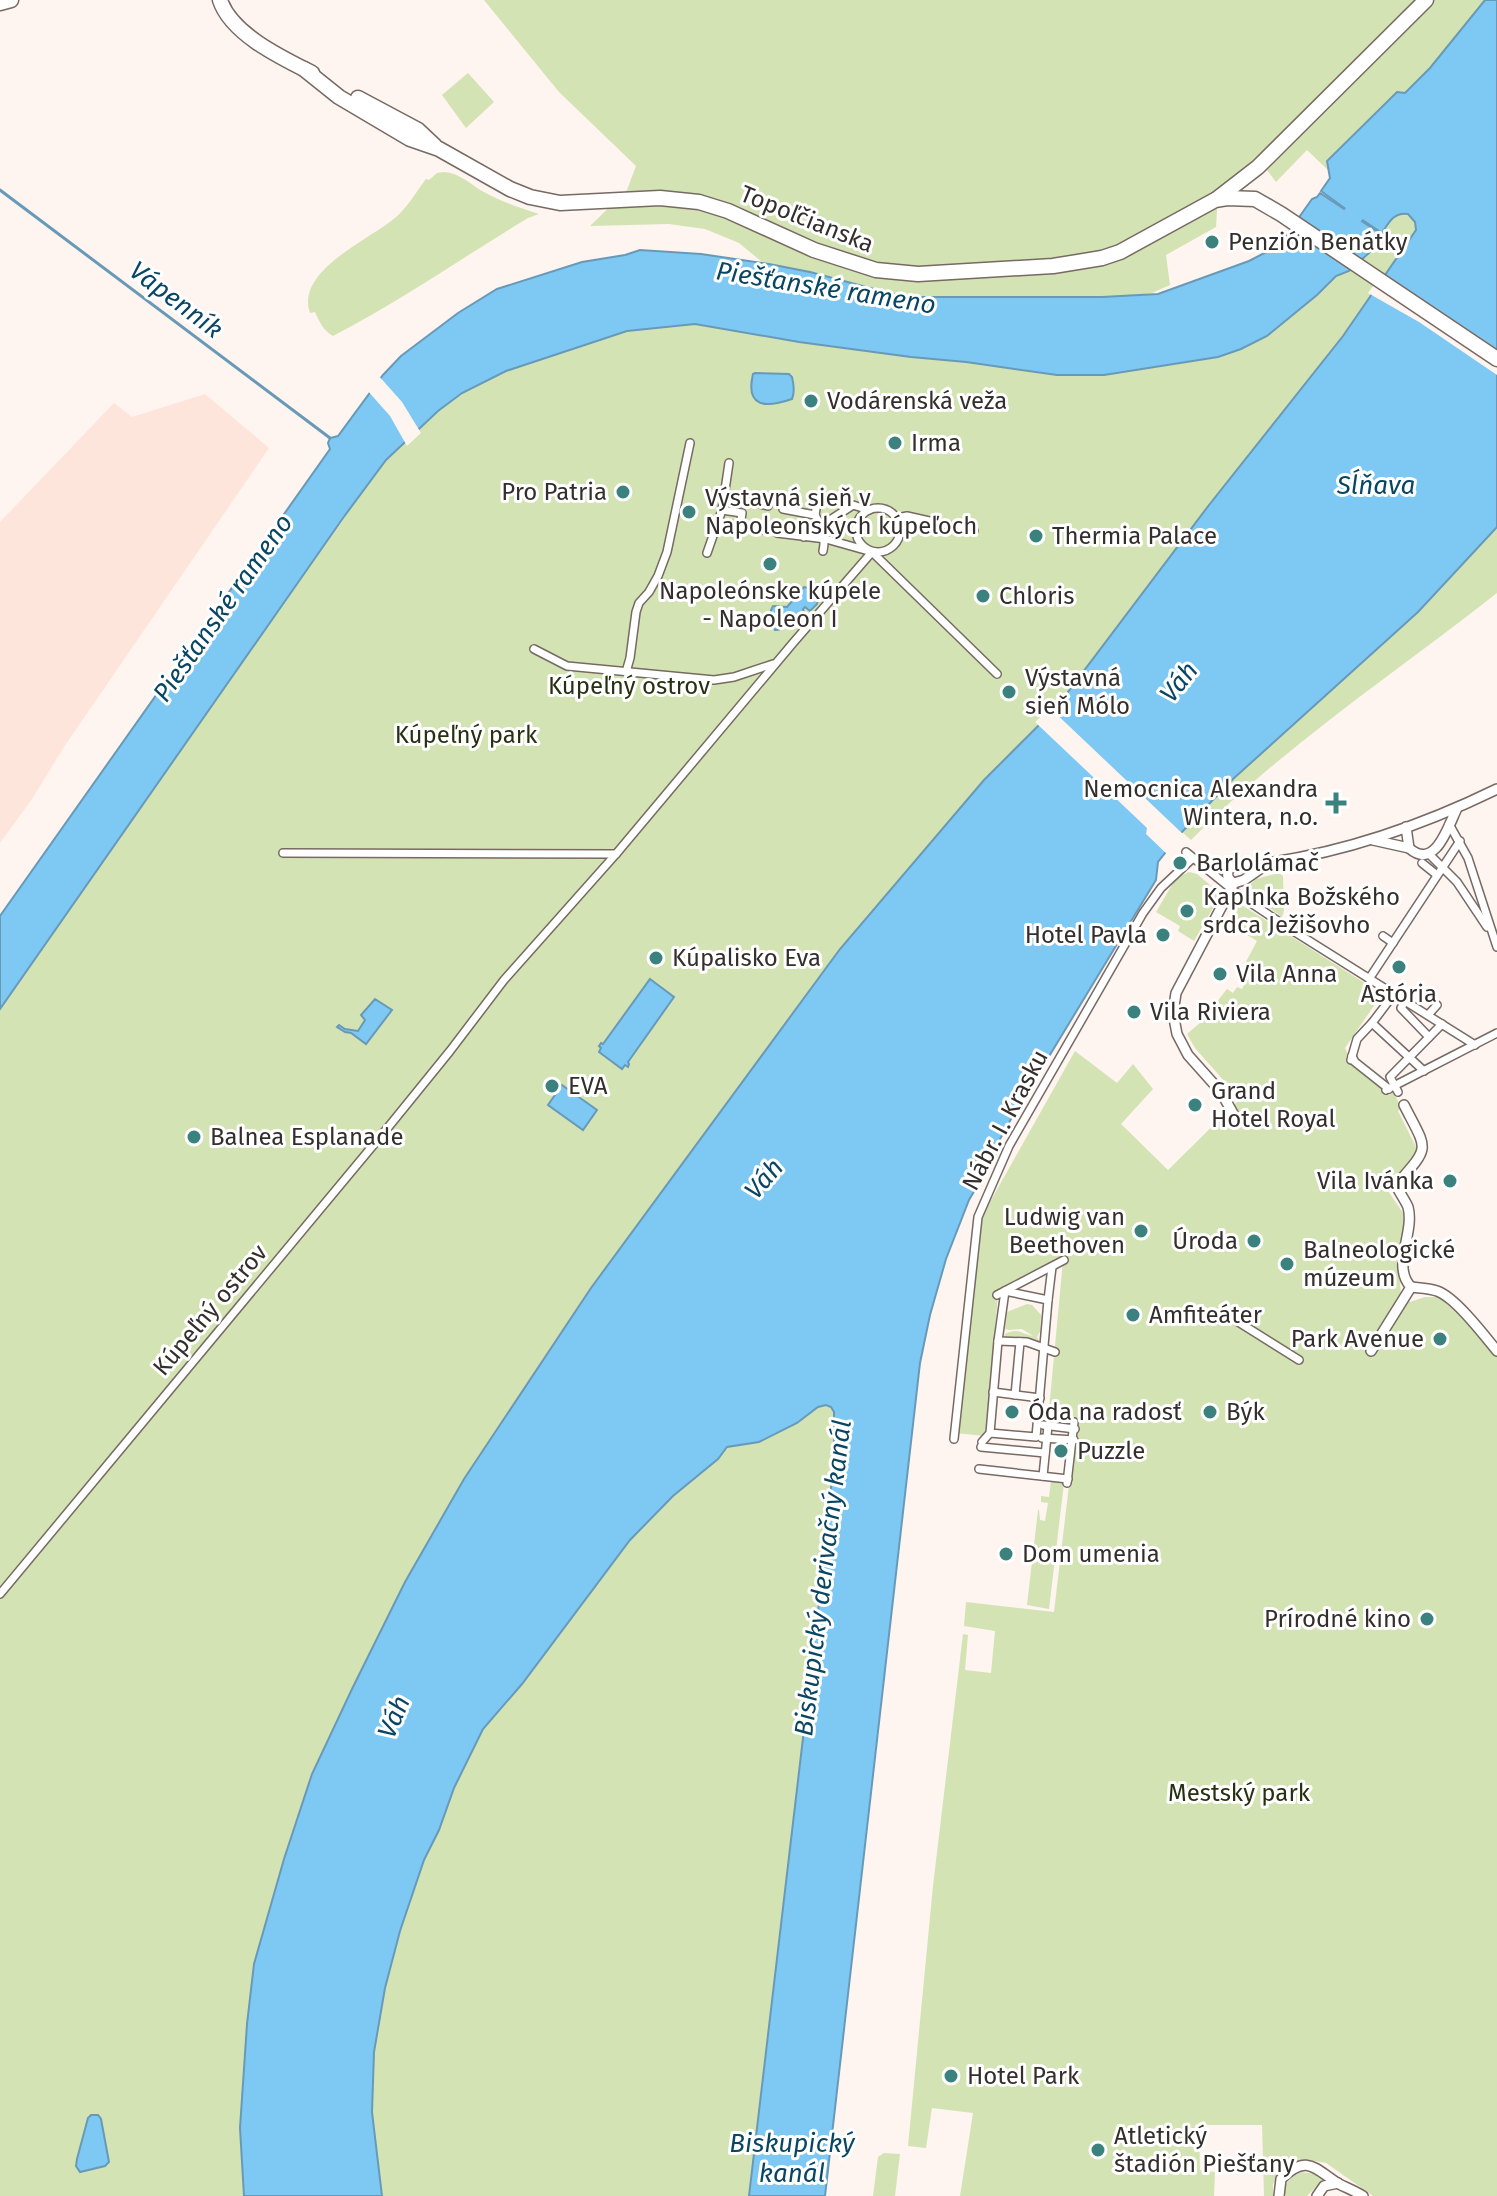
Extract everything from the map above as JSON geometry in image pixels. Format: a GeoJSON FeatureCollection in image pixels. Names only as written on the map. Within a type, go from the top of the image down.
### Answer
{"type":"FeatureCollection","features":[{"type":"Feature","properties":{"kind":"main road"},"geometry":{"type":"LineString","coordinates":[[0,3],[11,0]]}},
{"type":"Feature","properties":{"kind":"main road","name":"Topoľčianska"},"geometry":{"type":"LineString","coordinates":[[220,0],[230,18],[244,32],[304,69],[339,97],[410,139],[439,149],[510,189],[560,203],[660,198],[699,202],[728,211],[837,259],[876,270],[918,274],[1053,266],[1102,258],[1120,252],[1215,200],[1238,197],[1255,199]]}},
{"type":"Feature","properties":{"kind":"main road"},"geometry":{"type":"LineString","coordinates":[[1215,200],[1258,167],[1426,0]]}},
{"type":"Feature","properties":{"kind":"main road"},"geometry":{"type":"LineString","coordinates":[[1258,167],[1255,199],[1497,359]]}},
{"type":"Feature","properties":{"kind":"street"},"geometry":{"type":"LineString","coordinates":[[626,672],[639,603],[649,592],[667,552],[690,443]]}},
{"type":"Feature","properties":{"kind":"street"},"geometry":{"type":"LineString","coordinates":[[707,553],[722,510],[729,463]]}},
{"type":"Feature","properties":{"kind":"street"},"geometry":{"type":"LineString","coordinates":[[724,495],[768,506]]}},
{"type":"Feature","properties":{"kind":"street"},"geometry":{"type":"LineString","coordinates":[[740,526],[744,500]]}},
{"type":"Feature","properties":{"kind":"street"},"geometry":{"type":"LineString","coordinates":[[804,537],[856,502],[869,510]]}},
{"type":"Feature","properties":{"kind":"street"},"geometry":{"type":"LineString","coordinates":[[777,533],[826,539],[872,552],[880,553],[894,547],[900,533],[897,518],[888,510],[875,508],[859,519],[855,532],[861,545],[872,552],[997,674]]}},
{"type":"Feature","properties":{"kind":"street"},"geometry":{"type":"LineString","coordinates":[[783,509],[816,512],[826,539],[823,551]]}},
{"type":"Feature","properties":{"kind":"street"},"geometry":{"type":"LineString","coordinates":[[722,510],[742,513]]}},
{"type":"Feature","properties":{"kind":"street"},"geometry":{"type":"LineString","coordinates":[[897,518],[907,516],[974,531]]}},
{"type":"Feature","properties":{"kind":"street"},"geometry":{"type":"LineString","coordinates":[[717,522],[762,530]]}},
{"type":"Feature","properties":{"kind":"street"},"geometry":{"type":"LineString","coordinates":[[283,853],[616,854],[872,552]]}},
{"type":"Feature","properties":{"kind":"street"},"geometry":{"type":"LineString","coordinates":[[534,649],[567,666],[714,680],[776,663]]}},
{"type":"Feature","properties":{"kind":"street"},"geometry":{"type":"LineString","coordinates":[[1211,872],[1267,864],[1370,839],[1453,810],[1497,789]]}},
{"type":"Feature","properties":{"kind":"street"},"geometry":{"type":"LineString","coordinates":[[1429,854],[1436,848],[1453,810]]}},
{"type":"Feature","properties":{"kind":"street"},"geometry":{"type":"LineString","coordinates":[[1449,824],[1468,858],[1497,947]]}},
{"type":"Feature","properties":{"kind":"street"},"geometry":{"type":"LineString","coordinates":[[1406,827],[1409,848]]}},
{"type":"Feature","properties":{"kind":"street"},"geometry":{"type":"LineString","coordinates":[[1370,839],[1409,848],[1418,854],[1429,854],[1444,864],[1495,935]]}},
{"type":"Feature","properties":{"kind":"street"},"geometry":{"type":"LineString","coordinates":[[1369,979],[1413,905],[1458,844]]}},
{"type":"Feature","properties":{"kind":"street","name":"Kúpeľný ostrov"},"geometry":{"type":"LineString","coordinates":[[0,1594],[450,1051],[504,980],[616,854]]}},
{"type":"Feature","properties":{"kind":"street","name":"Nábr. I. Krasku"},"geometry":{"type":"LineString","coordinates":[[954,1439],[978,1217],[984,1200],[1009,1146],[1143,913],[1190,855],[1211,872]]}},
{"type":"Feature","properties":{"kind":"street"},"geometry":{"type":"LineString","coordinates":[[1422,863],[1437,875]]}},
{"type":"Feature","properties":{"kind":"street"},"geometry":{"type":"LineString","coordinates":[[1235,1117],[1221,1092],[1188,1055],[1177,1034],[1173,1013],[1176,993],[1232,886],[1267,864]]}},
{"type":"Feature","properties":{"kind":"street"},"geometry":{"type":"LineString","coordinates":[[1229,869],[1227,876],[1232,886]]}},
{"type":"Feature","properties":{"kind":"street"},"geometry":{"type":"LineString","coordinates":[[1211,872],[1391,997],[1415,1007],[1475,1045]]}},
{"type":"Feature","properties":{"kind":"street"},"geometry":{"type":"LineString","coordinates":[[1481,897],[1491,894]]}},
{"type":"Feature","properties":{"kind":"street"},"geometry":{"type":"LineString","coordinates":[[1383,936],[1393,943]]}},
{"type":"Feature","properties":{"kind":"street"},"geometry":{"type":"LineString","coordinates":[[1391,997],[1357,1039],[1352,1058],[1391,1088]]}},
{"type":"Feature","properties":{"kind":"street"},"geometry":{"type":"LineString","coordinates":[[1403,1004],[1410,1017],[1429,1037]]}},
{"type":"Feature","properties":{"kind":"street"},"geometry":{"type":"LineString","coordinates":[[1428,1015],[1437,1005]]}},
{"type":"Feature","properties":{"kind":"street"},"geometry":{"type":"LineString","coordinates":[[1410,1017],[1415,1007]]}},
{"type":"Feature","properties":{"kind":"street"},"geometry":{"type":"LineString","coordinates":[[1368,1024],[1424,1071]]}},
{"type":"Feature","properties":{"kind":"street"},"geometry":{"type":"LineString","coordinates":[[1391,1088],[1390,1077],[1442,1024]]}},
{"type":"Feature","properties":{"kind":"street"},"geometry":{"type":"LineString","coordinates":[[1391,1088],[1497,1033]]}},
{"type":"Feature","properties":{"kind":"street"},"geometry":{"type":"LineString","coordinates":[[1404,1105],[1423,1148],[1421,1156],[1396,1185],[1408,1208],[1409,1232],[1402,1272],[1405,1281],[1411,1287],[1443,1294],[1472,1321],[1497,1351]]}},
{"type":"Feature","properties":{"kind":"street"},"geometry":{"type":"LineString","coordinates":[[1001,1293],[1064,1260]]}},
{"type":"Feature","properties":{"kind":"street"},"geometry":{"type":"LineString","coordinates":[[1036,1437],[1052,1267]]}},
{"type":"Feature","properties":{"kind":"street"},"geometry":{"type":"LineString","coordinates":[[1371,1351],[1411,1287]]}},
{"type":"Feature","properties":{"kind":"street"},"geometry":{"type":"LineString","coordinates":[[1001,1293],[1048,1300]]}},
{"type":"Feature","properties":{"kind":"street"},"geometry":{"type":"LineString","coordinates":[[1001,1293],[990,1433],[982,1444],[1045,1453]]}},
{"type":"Feature","properties":{"kind":"street"},"geometry":{"type":"LineString","coordinates":[[1232,1318],[1299,1360]]}},
{"type":"Feature","properties":{"kind":"street"},"geometry":{"type":"LineString","coordinates":[[998,1341],[1035,1344],[1055,1352]]}},
{"type":"Feature","properties":{"kind":"street"},"geometry":{"type":"LineString","coordinates":[[1015,1395],[1020,1342]]}},
{"type":"Feature","properties":{"kind":"street"},"geometry":{"type":"LineString","coordinates":[[1041,1381],[1052,1382]]}},
{"type":"Feature","properties":{"kind":"street"},"geometry":{"type":"LineString","coordinates":[[993,1392],[1040,1398]]}},
{"type":"Feature","properties":{"kind":"street"},"geometry":{"type":"LineString","coordinates":[[979,1469],[1067,1481],[1074,1427],[1037,1424]]}},
{"type":"Feature","properties":{"kind":"street"},"geometry":{"type":"LineString","coordinates":[[1043,1476],[1048,1426]]}},
{"type":"Feature","properties":{"kind":"street"},"geometry":{"type":"LineString","coordinates":[[990,1433],[1073,1440]]}},
{"type":"Feature","properties":{"kind":"street"},"geometry":{"type":"LineString","coordinates":[[1279,2196],[1281,2179],[1292,2169],[1305,2166],[1317,2167],[1363,2196]]}},
{"type":"Feature","properties":{"kind":"street"},"geometry":{"type":"LineString","coordinates":[[1317,2196],[1324,2186],[1338,2183]]}},
{"type":"Feature","properties":{"kind":"shaded area"},"geometry":{"type":"Polygon","coordinates":[[[205,394],[269,448],[0,843],[0,522],[114,403],[132,417],[205,394]]]}},
{"type":"Feature","properties":{"kind":"green space"},"geometry":{"type":"Polygon","coordinates":[[[484,0],[1485,0],[1430,68],[1330,172],[1307,150],[1276,182],[1261,162],[1218,196],[1216,227],[1166,255],[1170,285],[1152,293],[1072,303],[994,303],[857,291],[762,262],[739,243],[705,229],[669,224],[590,226],[627,190],[636,166],[559,92],[484,0]]]}},
{"type":"Feature","properties":{"kind":"green space"},"geometry":{"type":"Polygon","coordinates":[[[468,73],[494,102],[466,128],[442,95],[468,73]]]}},
{"type":"Feature","properties":{"kind":"green space"},"geometry":{"type":"Polygon","coordinates":[[[444,172],[460,177],[498,199],[539,214],[407,294],[333,336],[330,334],[315,312],[310,313],[308,298],[313,284],[337,258],[399,214],[426,179],[444,172]]]}},
{"type":"Feature","properties":{"kind":"green space","name":"Kúpeľný ostrov"},"geometry":{"type":"Polygon","coordinates":[[[1400,213],[1408,214],[1415,222],[1416,229],[1343,336],[1209,505],[1055,709],[984,780],[840,949],[591,1288],[464,1479],[405,1582],[312,1773],[254,1964],[240,2128],[244,2196],[0,2196],[0,1009],[343,518],[386,460],[462,393],[506,371],[627,331],[696,324],[911,357],[1057,375],[1104,375],[1218,357],[1267,336],[1336,276],[1349,271],[1370,252],[1391,219],[1400,213]]]}},
{"type":"Feature","properties":{"kind":"green space"},"geometry":{"type":"Polygon","coordinates":[[[1497,527],[1497,593],[1301,742],[1191,840],[1182,832],[1233,779],[1418,612],[1497,527]]]}},
{"type":"Feature","properties":{"kind":"green space"},"geometry":{"type":"Polygon","coordinates":[[[1189,872],[1197,874],[1221,894],[1194,941],[1178,931],[1180,926],[1156,912],[1176,878],[1189,872]]]}},
{"type":"Feature","properties":{"kind":"green space"},"geometry":{"type":"Polygon","coordinates":[[[1279,873],[1283,876],[1282,917],[1245,890],[1256,879],[1279,873]]]}},
{"type":"Feature","properties":{"kind":"green space","name":"Mestský park"},"geometry":{"type":"Polygon","coordinates":[[[1237,902],[1382,994],[1345,1048],[1353,1064],[1384,1086],[1388,1095],[1394,1092],[1401,1108],[1398,1111],[1417,1149],[1416,1156],[1386,1188],[1403,1213],[1405,1231],[1398,1255],[1401,1296],[1410,1302],[1439,1297],[1481,1336],[1497,1356],[1497,2196],[1373,2196],[1326,2163],[1309,2160],[1290,2163],[1273,2184],[1273,2196],[1264,2196],[1262,2125],[1199,2125],[1200,2170],[1215,2172],[1214,2196],[960,2196],[973,2113],[932,2108],[926,2148],[908,2146],[933,1886],[963,1634],[968,1635],[965,1670],[991,1673],[995,1631],[964,1626],[966,1602],[1054,1612],[1074,1443],[1074,1422],[1048,1420],[1063,1261],[998,1295],[985,1436],[955,1433],[967,1316],[982,1216],[1075,1051],[1117,1083],[1133,1064],[1153,1089],[1121,1124],[1168,1170],[1240,1099],[1195,1048],[1187,1034],[1201,1022],[1227,989],[1233,993],[1237,987],[1242,989],[1248,978],[1240,973],[1257,941],[1244,933],[1246,929],[1229,919],[1237,902]]]}},
{"type":"Feature","properties":{"kind":"green space"},"geometry":{"type":"Polygon","coordinates":[[[1027,1304],[1041,1315],[1039,1341],[1004,1339],[1005,1334],[1013,1331],[1033,1336],[1022,1329],[1005,1329],[1007,1312],[1027,1304]]]}},
{"type":"Feature","properties":{"kind":"green space"},"geometry":{"type":"Polygon","coordinates":[[[825,1405],[834,1412],[834,1454],[826,1543],[749,2196],[382,2196],[372,2112],[374,2052],[385,1988],[424,1860],[483,1729],[522,1684],[630,1540],[673,1496],[718,1459],[727,1447],[759,1442],[825,1405]]]}},
{"type":"Feature","properties":{"kind":"green space"},"geometry":{"type":"Polygon","coordinates":[[[1051,1481],[1064,1483],[1049,1609],[1027,1605],[1038,1510],[1040,1520],[1045,1521],[1048,1503],[1041,1502],[1041,1496],[1049,1497],[1051,1481]]]}},
{"type":"Feature","properties":{"kind":"green space"},"geometry":{"type":"Polygon","coordinates":[[[884,2153],[900,2154],[895,2196],[873,2196],[878,2157],[884,2153]]]}},
{"type":"Feature","properties":{"kind":"green space"},"geometry":{"type":"Polygon","coordinates":[[[1301,2172],[1316,2174],[1323,2180],[1307,2196],[1286,2196],[1283,2192],[1287,2182],[1301,2172]]]}},
{"type":"Feature","properties":{"kind":"water"},"geometry":{"type":"Polygon","coordinates":[[[1485,0],[1497,0],[1497,527],[1418,612],[1233,779],[1158,862],[1156,880],[1011,1119],[994,1150],[996,1154],[969,1200],[946,1259],[920,1363],[825,2196],[749,2196],[826,1543],[834,1454],[834,1412],[826,1405],[759,1442],[727,1447],[718,1459],[673,1496],[630,1540],[522,1684],[483,1729],[424,1860],[385,1988],[374,2052],[372,2112],[382,2196],[244,2196],[240,2128],[254,1964],[312,1774],[405,1582],[464,1479],[591,1288],[840,949],[984,780],[1055,709],[1209,505],[1343,336],[1416,230],[1415,222],[1408,214],[1403,214],[1392,219],[1382,233],[1355,215],[1362,199],[1357,198],[1347,210],[1321,191],[1330,178],[1327,161],[1397,92],[1405,93],[1430,68],[1485,0]]]}},
{"type":"Feature","properties":{"kind":"water"},"geometry":{"type":"Polygon","coordinates":[[[1320,193],[1347,211],[1345,217],[1349,219],[1354,216],[1381,234],[1370,252],[1349,271],[1336,276],[1267,336],[1218,357],[1104,375],[1057,375],[799,342],[695,324],[627,331],[506,371],[462,393],[386,460],[0,1009],[0,916],[330,449],[330,438],[338,436],[401,356],[458,313],[497,289],[582,262],[640,250],[701,254],[769,264],[904,297],[1158,294],[1249,261],[1272,249],[1320,193]]]}},
{"type":"Feature","properties":{"kind":"water"},"geometry":{"type":"Polygon","coordinates":[[[755,373],[789,374],[794,386],[792,399],[774,404],[760,403],[752,394],[755,373]]]}},
{"type":"Feature","properties":{"kind":"water"},"geometry":{"type":"Polygon","coordinates":[[[804,587],[812,589],[819,596],[817,604],[810,611],[805,607],[803,609],[800,621],[775,630],[770,618],[773,606],[787,607],[804,587]]]}},
{"type":"Feature","properties":{"kind":"water"},"geometry":{"type":"Polygon","coordinates":[[[650,979],[674,997],[628,1062],[628,1067],[625,1065],[622,1069],[599,1052],[599,1046],[650,979]]]}},
{"type":"Feature","properties":{"kind":"water"},"geometry":{"type":"Polygon","coordinates":[[[375,999],[392,1010],[366,1044],[337,1027],[358,1031],[365,1020],[361,1015],[375,999]]]}},
{"type":"Feature","properties":{"kind":"water"},"geometry":{"type":"Polygon","coordinates":[[[562,1085],[597,1110],[583,1130],[548,1105],[562,1085]]]}},
{"type":"Feature","properties":{"kind":"water"},"geometry":{"type":"Polygon","coordinates":[[[91,2115],[98,2115],[101,2119],[109,2162],[105,2166],[80,2172],[76,2166],[77,2159],[91,2115]]]}},
{"type":"Feature","properties":{"kind":"pier"},"geometry":{"type":"Polygon","coordinates":[[[1381,275],[1497,353],[1497,375],[1419,322],[1368,293],[1381,275]]]}},
{"type":"Feature","properties":{"kind":"pier"},"geometry":{"type":"Polygon","coordinates":[[[378,375],[402,402],[421,433],[407,446],[390,416],[367,390],[378,375]]]}},
{"type":"Feature","properties":{"kind":"pier"},"geometry":{"type":"Polygon","coordinates":[[[1050,708],[1184,835],[1168,855],[1146,834],[1147,828],[1035,722],[1050,708]]]}},
{"type":"Feature","properties":{"kind":"waterway","name":"Piešťanské rameno"},"geometry":{"type":"LineString","coordinates":[[1336,241],[1371,188]]}},
{"type":"Feature","properties":{"kind":"waterway","name":"Vápenník"},"geometry":{"type":"LineString","coordinates":[[0,190],[330,438]]}},
{"type":"Feature","properties":{"kind":"place","name":"Penzión Benátky"},"geometry":{"type":"Point","coordinates":[1212,242]}},
{"type":"Feature","properties":{"kind":"place","name":"Vodárenská veža"},"geometry":{"type":"Point","coordinates":[811,401]}},
{"type":"Feature","properties":{"kind":"place","name":"Irma"},"geometry":{"type":"Point","coordinates":[895,443]}},
{"type":"Feature","properties":{"kind":"place","name":"Pro Patria"},"geometry":{"type":"Point","coordinates":[623,492]}},
{"type":"Feature","properties":{"kind":"place","name":"Výstavná sieň v Napoleonských kúpeľoch"},"geometry":{"type":"Point","coordinates":[689,512]}},
{"type":"Feature","properties":{"kind":"place","name":"Thermia Palace"},"geometry":{"type":"Point","coordinates":[1036,536]}},
{"type":"Feature","properties":{"kind":"place","name":"Napoleónske kúpele - Napoleon I"},"geometry":{"type":"Point","coordinates":[770,564]}},
{"type":"Feature","properties":{"kind":"place","name":"Chloris"},"geometry":{"type":"Point","coordinates":[983,596]}},
{"type":"Feature","properties":{"kind":"place","name":"Výstavná sieň Mólo"},"geometry":{"type":"Point","coordinates":[1009,692]}},
{"type":"Feature","properties":{"kind":"place","name":"Nemocnica Alexandra Wintera, n.o."},"geometry":{"type":"Point","coordinates":[1336,803]}},
{"type":"Feature","properties":{"kind":"place","name":"Barlolámač"},"geometry":{"type":"Point","coordinates":[1180,863]}},
{"type":"Feature","properties":{"kind":"place","name":"Kaplnka Božského srdca Ježišovho"},"geometry":{"type":"Point","coordinates":[1187,911]}},
{"type":"Feature","properties":{"kind":"place","name":"Hotel Pavla"},"geometry":{"type":"Point","coordinates":[1163,935]}},
{"type":"Feature","properties":{"kind":"place","name":"Kúpalisko Eva"},"geometry":{"type":"Point","coordinates":[656,958]}},
{"type":"Feature","properties":{"kind":"place","name":"Astória"},"geometry":{"type":"Point","coordinates":[1399,967]}},
{"type":"Feature","properties":{"kind":"place","name":"Vila Anna"},"geometry":{"type":"Point","coordinates":[1220,974]}},
{"type":"Feature","properties":{"kind":"place","name":"Vila Riviera"},"geometry":{"type":"Point","coordinates":[1134,1012]}},
{"type":"Feature","properties":{"kind":"place","name":"EVA"},"geometry":{"type":"Point","coordinates":[552,1086]}},
{"type":"Feature","properties":{"kind":"place","name":"Grand Hotel Royal"},"geometry":{"type":"Point","coordinates":[1195,1105]}},
{"type":"Feature","properties":{"kind":"place","name":"Balnea Esplanade"},"geometry":{"type":"Point","coordinates":[194,1137]}},
{"type":"Feature","properties":{"kind":"place","name":"Vila Ivánka"},"geometry":{"type":"Point","coordinates":[1450,1181]}},
{"type":"Feature","properties":{"kind":"place","name":"Ludwig van Beethoven"},"geometry":{"type":"Point","coordinates":[1141,1231]}},
{"type":"Feature","properties":{"kind":"place","name":"Úroda"},"geometry":{"type":"Point","coordinates":[1254,1241]}},
{"type":"Feature","properties":{"kind":"place","name":"Balneologické múzeum"},"geometry":{"type":"Point","coordinates":[1287,1264]}},
{"type":"Feature","properties":{"kind":"place","name":"Amfiteáter"},"geometry":{"type":"Point","coordinates":[1133,1315]}},
{"type":"Feature","properties":{"kind":"place","name":"Park Avenue"},"geometry":{"type":"Point","coordinates":[1440,1339]}},
{"type":"Feature","properties":{"kind":"place","name":"Óda na radosť"},"geometry":{"type":"Point","coordinates":[1012,1412]}},
{"type":"Feature","properties":{"kind":"place","name":"Býk"},"geometry":{"type":"Point","coordinates":[1210,1412]}},
{"type":"Feature","properties":{"kind":"place","name":"Puzzle"},"geometry":{"type":"Point","coordinates":[1061,1451]}},
{"type":"Feature","properties":{"kind":"place","name":"Dom umenia"},"geometry":{"type":"Point","coordinates":[1006,1554]}},
{"type":"Feature","properties":{"kind":"place","name":"Prírodné kino"},"geometry":{"type":"Point","coordinates":[1427,1619]}},
{"type":"Feature","properties":{"kind":"place","name":"Hotel Park"},"geometry":{"type":"Point","coordinates":[951,2076]}},
{"type":"Feature","properties":{"kind":"place","name":"Atletický štadión Piešťany"},"geometry":{"type":"Point","coordinates":[1098,2150]}},
{"type":"Feature","properties":{"kind":"water label","name":"Sĺňava"},"geometry":{"type":"Point","coordinates":[1376,485]}},
{"type":"Feature","properties":{"kind":"water label","name":"Váh"},"geometry":{"type":"Point","coordinates":[1179,682]}},
{"type":"Feature","properties":{"kind":"water label","name":"Váh"},"geometry":{"type":"Point","coordinates":[764,1179]}},
{"type":"Feature","properties":{"kind":"water label","name":"Biskupický derivačný kanál"},"geometry":{"type":"Point","coordinates":[823,1578]}},
{"type":"Feature","properties":{"kind":"water label","name":"Váh"},"geometry":{"type":"Point","coordinates":[394,1717]}},
{"type":"Feature","properties":{"kind":"water label","name":"Biskupický kanál"},"geometry":{"type":"Point","coordinates":[792,2158]}},
{"type":"Feature","properties":{"kind":"park label","name":"Kúpeľný park"},"geometry":{"type":"Point","coordinates":[466,735]}}]}
